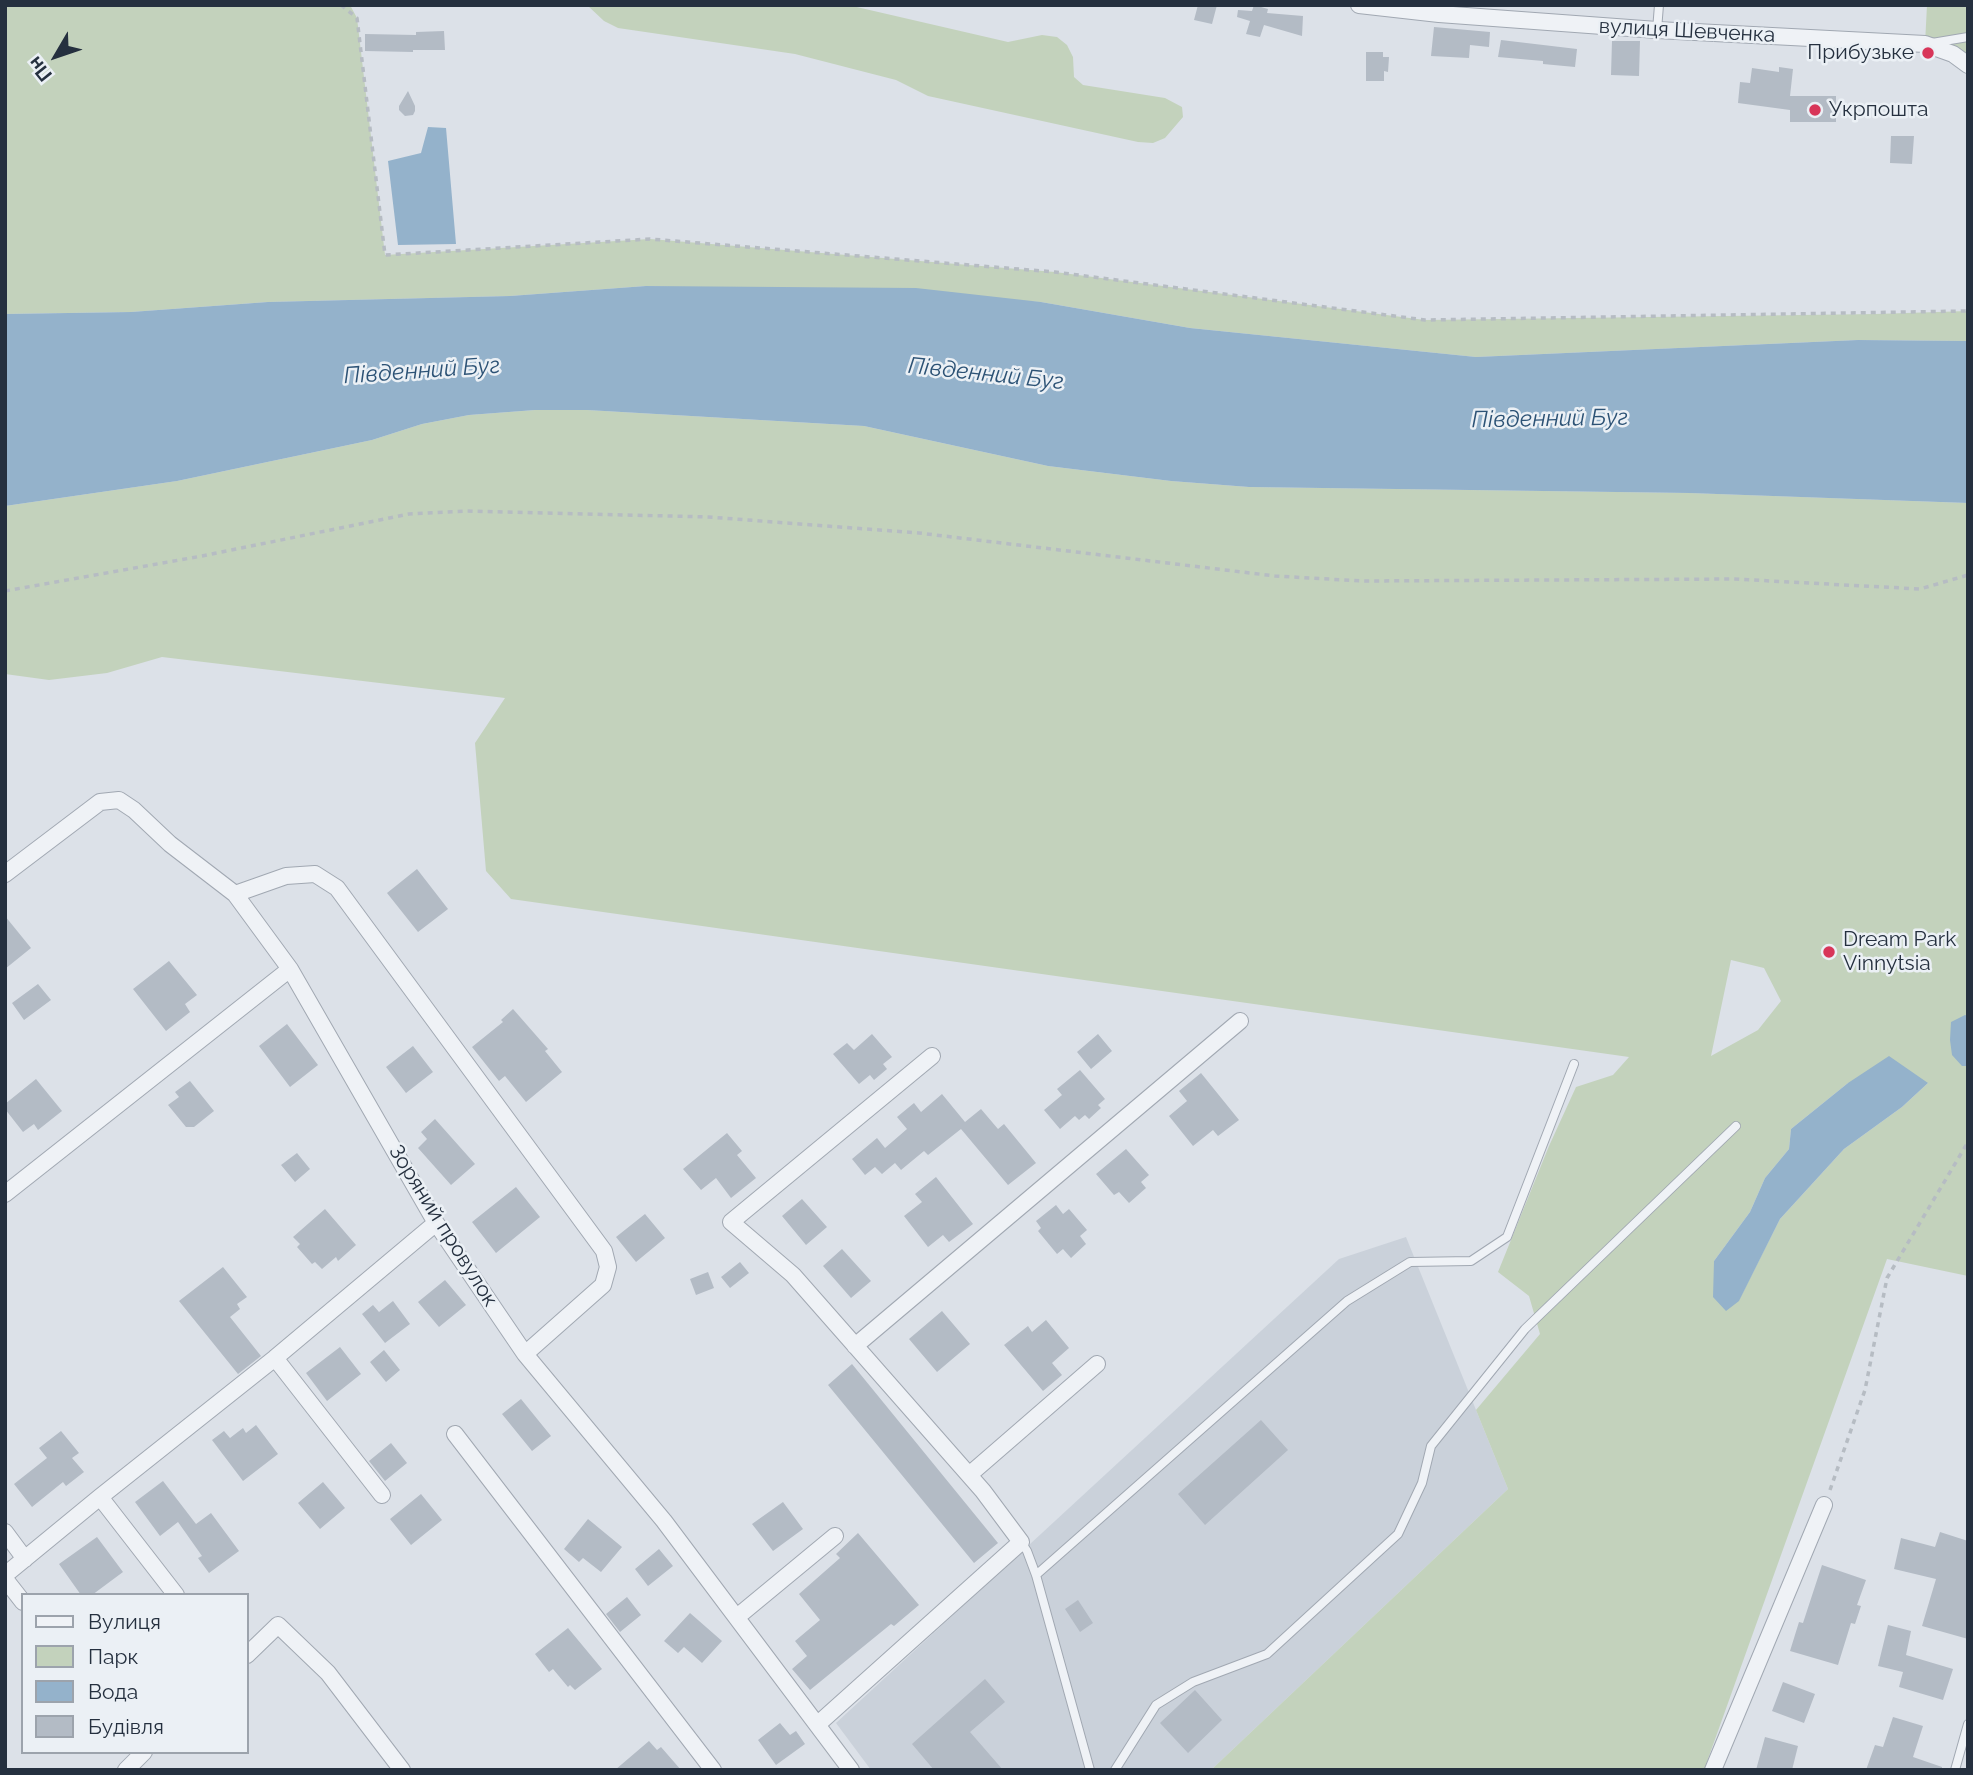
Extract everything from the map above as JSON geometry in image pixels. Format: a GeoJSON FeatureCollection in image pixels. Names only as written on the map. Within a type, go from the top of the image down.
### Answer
{"type":"FeatureCollection","features":[{"type":"Feature","properties":{"kind":"street","name":"вулиця Шевченка"},"geometry":{"type":"LineString","coordinates":[[1359,5],[1439,14],[1657,30],[1925,44],[1953,54],[1968,65]]}},
{"type":"Feature","properties":{"kind":"street","name":"Зоряний провулок"},"geometry":{"type":"LineString","coordinates":[[5,874],[100,802],[120,800],[170,844],[235,894],[290,969],[436,1223],[525,1354],[664,1521],[851,1770]]}},
{"type":"Feature","properties":{"kind":"street"},"geometry":{"type":"LineString","coordinates":[[235,894],[286,876],[306,874],[315,874],[337,888],[604,1251],[608,1267],[603,1285],[525,1354]]}},
{"type":"Feature","properties":{"kind":"street"},"geometry":{"type":"LineString","coordinates":[[5,1194],[290,969]]}},
{"type":"Feature","properties":{"kind":"street"},"geometry":{"type":"LineString","coordinates":[[855,1346],[1240,1021]]}},
{"type":"Feature","properties":{"kind":"street"},"geometry":{"type":"LineString","coordinates":[[818,1724],[1021,1542],[969,1475],[793,1275],[731,1222],[932,1056]]}},
{"type":"Feature","properties":{"kind":"street"},"geometry":{"type":"LineString","coordinates":[[21,1599],[5,1577],[100,1497],[275,1358],[436,1223]]}},
{"type":"Feature","properties":{"kind":"street"},"geometry":{"type":"LineString","coordinates":[[275,1358],[382,1495]]}},
{"type":"Feature","properties":{"kind":"street"},"geometry":{"type":"LineString","coordinates":[[969,1475],[1097,1364]]}},
{"type":"Feature","properties":{"kind":"street"},"geometry":{"type":"LineString","coordinates":[[456,1434],[713,1770]]}},
{"type":"Feature","properties":{"kind":"street"},"geometry":{"type":"LineString","coordinates":[[100,1497],[174,1593]]}},
{"type":"Feature","properties":{"kind":"street"},"geometry":{"type":"LineString","coordinates":[[1713,1770],[1825,1505]]}},
{"type":"Feature","properties":{"kind":"street"},"geometry":{"type":"LineString","coordinates":[[5,1532],[25,1559]]}},
{"type":"Feature","properties":{"kind":"street"},"geometry":{"type":"LineString","coordinates":[[737,1617],[835,1536]]}},
{"type":"Feature","properties":{"kind":"street"},"geometry":{"type":"LineString","coordinates":[[248,1654],[278,1625],[328,1673],[402,1770]]}},
{"type":"Feature","properties":{"kind":"street"},"geometry":{"type":"LineString","coordinates":[[126,1770],[142,1754]]}},
{"type":"Feature","properties":{"kind":"lane"},"geometry":{"type":"LineString","coordinates":[[1657,30],[1659,5]]}},
{"type":"Feature","properties":{"kind":"lane"},"geometry":{"type":"LineString","coordinates":[[1925,44],[1968,37]]}},
{"type":"Feature","properties":{"kind":"lane"},"geometry":{"type":"LineString","coordinates":[[1036,1575],[1347,1301],[1409,1262],[1471,1261],[1507,1237],[1574,1064]]}},
{"type":"Feature","properties":{"kind":"lane"},"geometry":{"type":"LineString","coordinates":[[1115,1770],[1156,1704],[1193,1682],[1267,1654],[1398,1534],[1422,1483],[1431,1446],[1525,1329],[1736,1126]]}},
{"type":"Feature","properties":{"kind":"lane"},"geometry":{"type":"LineString","coordinates":[[1021,1542],[1036,1575],[1090,1770]]}},
{"type":"Feature","properties":{"kind":"lane"},"geometry":{"type":"LineString","coordinates":[[1955,1770],[1968,1724]]}},
{"type":"Feature","properties":{"kind":"path"},"geometry":{"type":"LineString","coordinates":[[341,5],[357,18],[385,255],[650,239],[1055,272],[1425,320],[1968,311]]}},
{"type":"Feature","properties":{"kind":"path"},"geometry":{"type":"LineString","coordinates":[[5,591],[202,556],[409,513],[466,510],[708,517],[906,532],[1275,576],[1362,581],[1734,579],[1920,589],[1968,575]]}},
{"type":"Feature","properties":{"kind":"path"},"geometry":{"type":"LineString","coordinates":[[1825,1505],[1865,1390],[1887,1278],[1968,1142]]}},
{"type":"Feature","properties":{"kind":"shaded area"},"geometry":{"type":"Polygon","coordinates":[[[1406,1237],[1508,1489],[1211,1770],[871,1770],[836,1723],[1339,1259],[1406,1237]]]}},
{"type":"Feature","properties":{"kind":"green space"},"geometry":{"type":"Polygon","coordinates":[[[5,5],[350,5],[357,18],[385,255],[650,239],[1055,272],[1425,320],[1968,311],[1968,341],[1858,340],[1476,357],[1190,328],[1041,302],[646,286],[510,296],[268,302],[131,312],[5,314],[5,5]]]}},
{"type":"Feature","properties":{"kind":"green space"},"geometry":{"type":"Polygon","coordinates":[[[587,5],[848,5],[1008,42],[1042,35],[1057,37],[1067,45],[1073,57],[1074,77],[1083,85],[1165,98],[1182,107],[1183,117],[1165,138],[1153,143],[1138,142],[928,96],[896,80],[795,54],[618,28],[604,21],[587,5]]]}},
{"type":"Feature","properties":{"kind":"green space"},"geometry":{"type":"Polygon","coordinates":[[[1927,5],[1968,5],[1968,65],[1925,44],[1927,5]]]}},
{"type":"Feature","properties":{"kind":"green space"},"geometry":{"type":"Polygon","coordinates":[[[535,410],[587,410],[864,426],[1048,466],[1171,481],[1249,487],[1690,493],[1968,503],[1968,1276],[1887,1259],[1704,1770],[1211,1770],[1508,1489],[1476,1410],[1540,1334],[1529,1296],[1498,1272],[1576,1087],[1613,1075],[1629,1057],[511,899],[486,871],[475,743],[505,698],[162,657],[107,673],[49,680],[5,674],[5,506],[177,481],[372,440],[422,424],[469,415],[535,410]],[[1731,960],[1711,1056],[1758,1030],[1781,1001],[1764,968],[1731,960]],[[1848,1083],[1791,1129],[1789,1149],[1765,1178],[1750,1212],[1714,1261],[1739,1300],[1780,1219],[1844,1149],[1902,1107],[1928,1083],[1848,1083]]]}},
{"type":"Feature","properties":{"kind":"water"},"geometry":{"type":"Polygon","coordinates":[[[428,127],[446,128],[456,244],[398,245],[388,161],[421,153],[428,127]]]}},
{"type":"Feature","properties":{"kind":"water","name":"Південний Буг"},"geometry":{"type":"Polygon","coordinates":[[[646,286],[916,288],[1041,302],[1190,328],[1476,357],[1858,340],[1968,341],[1968,503],[1689,493],[1249,487],[1171,481],[1048,466],[864,426],[587,410],[535,410],[469,415],[422,424],[372,440],[177,481],[5,506],[5,314],[131,312],[268,302],[510,296],[646,286]]]}},
{"type":"Feature","properties":{"kind":"water"},"geometry":{"type":"Polygon","coordinates":[[[1968,1016],[1968,1066],[1962,1066],[1952,1055],[1951,1022],[1968,1016]]]}},
{"type":"Feature","properties":{"kind":"water"},"geometry":{"type":"Polygon","coordinates":[[[1889,1056],[1928,1083],[1902,1107],[1844,1149],[1780,1219],[1739,1301],[1726,1311],[1713,1297],[1714,1261],[1750,1212],[1765,1178],[1789,1149],[1791,1129],[1848,1083],[1889,1056]]]}},
{"type":"Feature","properties":{"kind":"building"},"geometry":{"type":"Polygon","coordinates":[[[1198,5],[1217,5],[1212,24],[1194,20],[1198,5]]]}},
{"type":"Feature","properties":{"kind":"building"},"geometry":{"type":"Polygon","coordinates":[[[1254,5],[1268,9],[1267,13],[1303,16],[1302,36],[1264,25],[1260,37],[1246,34],[1250,21],[1237,17],[1238,10],[1252,11],[1254,5]]]}},
{"type":"Feature","properties":{"kind":"building"},"geometry":{"type":"Polygon","coordinates":[[[1434,27],[1490,32],[1489,47],[1470,45],[1469,58],[1431,56],[1434,27]]]}},
{"type":"Feature","properties":{"kind":"building"},"geometry":{"type":"Polygon","coordinates":[[[444,31],[445,50],[365,51],[365,34],[416,35],[416,32],[444,31]]]}},
{"type":"Feature","properties":{"kind":"building"},"geometry":{"type":"Polygon","coordinates":[[[1501,40],[1577,49],[1575,67],[1498,57],[1501,40]]]}},
{"type":"Feature","properties":{"kind":"building"},"geometry":{"type":"Polygon","coordinates":[[[1612,41],[1640,41],[1639,76],[1611,75],[1612,41]]]}},
{"type":"Feature","properties":{"kind":"building"},"geometry":{"type":"Polygon","coordinates":[[[1366,52],[1383,52],[1383,57],[1389,57],[1384,81],[1366,81],[1366,52]]]}},
{"type":"Feature","properties":{"kind":"building"},"geometry":{"type":"Polygon","coordinates":[[[1779,67],[1793,69],[1790,96],[1836,96],[1836,122],[1790,122],[1790,110],[1738,103],[1740,82],[1750,83],[1752,68],[1779,72],[1779,67]]]}},
{"type":"Feature","properties":{"kind":"building"},"geometry":{"type":"Polygon","coordinates":[[[408,91],[415,111],[413,115],[405,116],[399,106],[408,91]]]}},
{"type":"Feature","properties":{"kind":"building"},"geometry":{"type":"Polygon","coordinates":[[[1891,136],[1914,136],[1912,164],[1890,163],[1891,136]]]}},
{"type":"Feature","properties":{"kind":"building"},"geometry":{"type":"Polygon","coordinates":[[[417,869],[448,909],[418,932],[387,893],[417,869]]]}},
{"type":"Feature","properties":{"kind":"building"},"geometry":{"type":"Polygon","coordinates":[[[5,916],[31,948],[5,969],[5,916]]]}},
{"type":"Feature","properties":{"kind":"building"},"geometry":{"type":"Polygon","coordinates":[[[169,961],[197,995],[185,1004],[190,1012],[166,1031],[133,989],[169,961]]]}},
{"type":"Feature","properties":{"kind":"building"},"geometry":{"type":"Polygon","coordinates":[[[38,984],[51,1000],[24,1020],[12,1003],[38,984]]]}},
{"type":"Feature","properties":{"kind":"building"},"geometry":{"type":"Polygon","coordinates":[[[513,1009],[548,1049],[545,1051],[562,1072],[526,1102],[505,1076],[499,1081],[472,1047],[503,1022],[501,1020],[513,1009]]]}},
{"type":"Feature","properties":{"kind":"building"},"geometry":{"type":"Polygon","coordinates":[[[287,1024],[318,1065],[290,1087],[259,1046],[287,1024]]]}},
{"type":"Feature","properties":{"kind":"building"},"geometry":{"type":"Polygon","coordinates":[[[872,1034],[892,1057],[883,1064],[887,1069],[874,1080],[870,1075],[859,1084],[833,1054],[847,1043],[854,1050],[872,1034]]]}},
{"type":"Feature","properties":{"kind":"building"},"geometry":{"type":"Polygon","coordinates":[[[1098,1034],[1112,1051],[1091,1069],[1077,1052],[1098,1034]]]}},
{"type":"Feature","properties":{"kind":"building"},"geometry":{"type":"Polygon","coordinates":[[[413,1046],[433,1072],[406,1093],[386,1067],[413,1046]]]}},
{"type":"Feature","properties":{"kind":"building"},"geometry":{"type":"Polygon","coordinates":[[[1080,1070],[1105,1099],[1098,1105],[1101,1108],[1089,1119],[1085,1115],[1079,1120],[1075,1116],[1060,1129],[1044,1110],[1062,1095],[1057,1089],[1080,1070]]]}},
{"type":"Feature","properties":{"kind":"building"},"geometry":{"type":"Polygon","coordinates":[[[1201,1073],[1239,1120],[1218,1136],[1213,1130],[1193,1146],[1169,1116],[1187,1101],[1179,1091],[1201,1073]]]}},
{"type":"Feature","properties":{"kind":"building"},"geometry":{"type":"Polygon","coordinates":[[[36,1079],[62,1111],[38,1130],[34,1124],[23,1132],[5,1109],[5,1104],[36,1079]]]}},
{"type":"Feature","properties":{"kind":"building"},"geometry":{"type":"Polygon","coordinates":[[[190,1081],[214,1111],[194,1127],[186,1127],[168,1105],[179,1097],[175,1092],[190,1081]]]}},
{"type":"Feature","properties":{"kind":"building"},"geometry":{"type":"Polygon","coordinates":[[[942,1094],[965,1122],[981,1109],[998,1129],[1004,1124],[1036,1163],[1008,1185],[961,1129],[928,1155],[924,1151],[901,1170],[895,1163],[882,1174],[875,1167],[865,1175],[852,1159],[877,1138],[885,1148],[907,1129],[897,1117],[914,1103],[921,1112],[942,1094]]]}},
{"type":"Feature","properties":{"kind":"building"},"geometry":{"type":"Polygon","coordinates":[[[435,1119],[475,1164],[451,1185],[418,1148],[427,1139],[421,1132],[435,1119]]]}},
{"type":"Feature","properties":{"kind":"building"},"geometry":{"type":"Polygon","coordinates":[[[727,1133],[742,1151],[737,1155],[756,1178],[731,1198],[716,1178],[701,1190],[683,1169],[727,1133]]]}},
{"type":"Feature","properties":{"kind":"building"},"geometry":{"type":"Polygon","coordinates":[[[1126,1149],[1149,1175],[1141,1182],[1146,1188],[1129,1203],[1119,1192],[1114,1195],[1096,1174],[1126,1149]]]}},
{"type":"Feature","properties":{"kind":"building"},"geometry":{"type":"Polygon","coordinates":[[[297,1153],[310,1169],[295,1182],[281,1165],[297,1153]]]}},
{"type":"Feature","properties":{"kind":"building"},"geometry":{"type":"Polygon","coordinates":[[[936,1177],[973,1224],[949,1242],[943,1235],[928,1247],[904,1216],[922,1202],[915,1194],[936,1177]]]}},
{"type":"Feature","properties":{"kind":"building"},"geometry":{"type":"Polygon","coordinates":[[[516,1187],[540,1217],[496,1253],[472,1222],[516,1187]]]}},
{"type":"Feature","properties":{"kind":"building"},"geometry":{"type":"Polygon","coordinates":[[[802,1199],[827,1227],[806,1245],[782,1216],[802,1199]]]}},
{"type":"Feature","properties":{"kind":"building"},"geometry":{"type":"Polygon","coordinates":[[[1056,1205],[1063,1214],[1069,1209],[1087,1230],[1080,1236],[1086,1244],[1071,1258],[1063,1249],[1057,1254],[1038,1231],[1041,1228],[1036,1221],[1056,1205]]]}},
{"type":"Feature","properties":{"kind":"building"},"geometry":{"type":"Polygon","coordinates":[[[325,1209],[356,1245],[338,1261],[336,1257],[322,1269],[315,1262],[312,1264],[297,1247],[300,1244],[293,1237],[325,1209]]]}},
{"type":"Feature","properties":{"kind":"building"},"geometry":{"type":"Polygon","coordinates":[[[645,1214],[665,1238],[636,1262],[616,1237],[645,1214]]]}},
{"type":"Feature","properties":{"kind":"building"},"geometry":{"type":"Polygon","coordinates":[[[842,1249],[871,1281],[851,1298],[823,1266],[842,1249]]]}},
{"type":"Feature","properties":{"kind":"building"},"geometry":{"type":"Polygon","coordinates":[[[740,1262],[749,1273],[730,1288],[721,1277],[740,1262]]]}},
{"type":"Feature","properties":{"kind":"building"},"geometry":{"type":"Polygon","coordinates":[[[223,1267],[247,1297],[237,1304],[240,1309],[230,1317],[261,1356],[238,1374],[179,1301],[223,1267]]]}},
{"type":"Feature","properties":{"kind":"building"},"geometry":{"type":"Polygon","coordinates":[[[708,1272],[714,1288],[696,1295],[690,1279],[708,1272]]]}},
{"type":"Feature","properties":{"kind":"building"},"geometry":{"type":"Polygon","coordinates":[[[445,1280],[466,1305],[439,1327],[418,1302],[445,1280]]]}},
{"type":"Feature","properties":{"kind":"building"},"geometry":{"type":"Polygon","coordinates":[[[393,1301],[410,1324],[385,1343],[362,1314],[373,1305],[379,1312],[393,1301]]]}},
{"type":"Feature","properties":{"kind":"building"},"geometry":{"type":"Polygon","coordinates":[[[942,1311],[970,1344],[937,1372],[909,1339],[942,1311]]]}},
{"type":"Feature","properties":{"kind":"building"},"geometry":{"type":"Polygon","coordinates":[[[1046,1320],[1069,1348],[1052,1363],[1062,1375],[1043,1391],[1004,1345],[1028,1326],[1032,1332],[1046,1320]]]}},
{"type":"Feature","properties":{"kind":"building"},"geometry":{"type":"Polygon","coordinates":[[[340,1347],[361,1374],[327,1401],[306,1373],[340,1347]]]}},
{"type":"Feature","properties":{"kind":"building"},"geometry":{"type":"Polygon","coordinates":[[[384,1350],[400,1370],[386,1382],[370,1362],[384,1350]]]}},
{"type":"Feature","properties":{"kind":"building"},"geometry":{"type":"Polygon","coordinates":[[[852,1364],[998,1543],[974,1563],[828,1385],[852,1364]]]}},
{"type":"Feature","properties":{"kind":"building"},"geometry":{"type":"Polygon","coordinates":[[[521,1399],[551,1436],[532,1451],[502,1414],[521,1399]]]}},
{"type":"Feature","properties":{"kind":"building"},"geometry":{"type":"Polygon","coordinates":[[[1261,1420],[1288,1450],[1205,1525],[1178,1494],[1261,1420]]]}},
{"type":"Feature","properties":{"kind":"building"},"geometry":{"type":"Polygon","coordinates":[[[256,1425],[278,1454],[243,1481],[212,1440],[224,1431],[230,1438],[243,1428],[246,1433],[256,1425]]]}},
{"type":"Feature","properties":{"kind":"building"},"geometry":{"type":"Polygon","coordinates":[[[61,1431],[79,1453],[72,1458],[84,1472],[66,1486],[63,1482],[32,1507],[14,1484],[47,1458],[39,1448],[61,1431]]]}},
{"type":"Feature","properties":{"kind":"building"},"geometry":{"type":"Polygon","coordinates":[[[391,1443],[407,1463],[385,1481],[369,1461],[391,1443]]]}},
{"type":"Feature","properties":{"kind":"building"},"geometry":{"type":"Polygon","coordinates":[[[163,1481],[196,1524],[211,1513],[239,1551],[209,1573],[198,1558],[202,1556],[178,1522],[160,1536],[135,1502],[163,1481]]]}},
{"type":"Feature","properties":{"kind":"building"},"geometry":{"type":"Polygon","coordinates":[[[323,1482],[345,1508],[320,1529],[298,1503],[323,1482]]]}},
{"type":"Feature","properties":{"kind":"building"},"geometry":{"type":"Polygon","coordinates":[[[421,1494],[442,1520],[411,1545],[390,1519],[421,1494]]]}},
{"type":"Feature","properties":{"kind":"building"},"geometry":{"type":"Polygon","coordinates":[[[783,1502],[803,1529],[773,1551],[752,1524],[783,1502]]]}},
{"type":"Feature","properties":{"kind":"building"},"geometry":{"type":"Polygon","coordinates":[[[588,1519],[622,1547],[601,1572],[583,1558],[579,1562],[564,1549],[588,1519]]]}},
{"type":"Feature","properties":{"kind":"building"},"geometry":{"type":"Polygon","coordinates":[[[1940,1532],[1968,1541],[1968,1639],[1922,1626],[1936,1579],[1894,1569],[1901,1538],[1935,1547],[1940,1532]]]}},
{"type":"Feature","properties":{"kind":"building"},"geometry":{"type":"Polygon","coordinates":[[[858,1533],[919,1605],[894,1626],[891,1624],[810,1690],[792,1669],[807,1656],[795,1641],[820,1620],[799,1594],[840,1558],[836,1554],[858,1533]]]}},
{"type":"Feature","properties":{"kind":"building"},"geometry":{"type":"Polygon","coordinates":[[[97,1537],[123,1572],[95,1593],[80,1593],[59,1564],[97,1537]]]}},
{"type":"Feature","properties":{"kind":"building"},"geometry":{"type":"Polygon","coordinates":[[[659,1549],[673,1566],[648,1586],[635,1569],[659,1549]]]}},
{"type":"Feature","properties":{"kind":"building"},"geometry":{"type":"Polygon","coordinates":[[[1822,1565],[1866,1580],[1857,1605],[1861,1606],[1855,1624],[1851,1623],[1838,1665],[1790,1651],[1799,1622],[1803,1623],[1822,1565]]]}},
{"type":"Feature","properties":{"kind":"building"},"geometry":{"type":"Polygon","coordinates":[[[627,1597],[641,1615],[620,1632],[606,1614],[627,1597]]]}},
{"type":"Feature","properties":{"kind":"building"},"geometry":{"type":"Polygon","coordinates":[[[1078,1600],[1093,1623],[1080,1632],[1065,1609],[1078,1600]]]}},
{"type":"Feature","properties":{"kind":"building"},"geometry":{"type":"Polygon","coordinates":[[[690,1613],[722,1641],[702,1663],[684,1647],[678,1653],[664,1641],[690,1613]]]}},
{"type":"Feature","properties":{"kind":"building"},"geometry":{"type":"Polygon","coordinates":[[[1888,1625],[1911,1631],[1906,1655],[1953,1669],[1943,1700],[1899,1687],[1903,1672],[1878,1666],[1888,1625]]]}},
{"type":"Feature","properties":{"kind":"building"},"geometry":{"type":"Polygon","coordinates":[[[568,1628],[602,1669],[575,1690],[570,1685],[568,1687],[553,1669],[549,1672],[535,1654],[568,1628]]]}},
{"type":"Feature","properties":{"kind":"building"},"geometry":{"type":"Polygon","coordinates":[[[985,1679],[1005,1702],[970,1732],[1003,1770],[934,1770],[912,1744],[985,1679]]]}},
{"type":"Feature","properties":{"kind":"building"},"geometry":{"type":"Polygon","coordinates":[[[1783,1682],[1815,1694],[1804,1723],[1772,1711],[1783,1682]]]}},
{"type":"Feature","properties":{"kind":"building"},"geometry":{"type":"Polygon","coordinates":[[[1195,1690],[1222,1720],[1188,1753],[1160,1723],[1195,1690]]]}},
{"type":"Feature","properties":{"kind":"building"},"geometry":{"type":"Polygon","coordinates":[[[1893,1717],[1923,1726],[1913,1757],[1942,1767],[1942,1770],[1866,1770],[1875,1745],[1883,1747],[1893,1717]]]}},
{"type":"Feature","properties":{"kind":"building"},"geometry":{"type":"Polygon","coordinates":[[[780,1723],[790,1735],[796,1731],[805,1744],[776,1765],[758,1740],[780,1723]]]}},
{"type":"Feature","properties":{"kind":"building"},"geometry":{"type":"Polygon","coordinates":[[[1765,1737],[1798,1746],[1792,1770],[1756,1770],[1765,1737]]]}},
{"type":"Feature","properties":{"kind":"building"},"geometry":{"type":"Polygon","coordinates":[[[649,1741],[657,1750],[661,1747],[681,1770],[615,1770],[649,1741]]]}},
{"type":"Feature","properties":{"kind":"place","name":"Прибузьке"},"geometry":{"type":"Point","coordinates":[1928,53]}},
{"type":"Feature","properties":{"kind":"place","name":"Укрпошта"},"geometry":{"type":"Point","coordinates":[1815,110]}},
{"type":"Feature","properties":{"kind":"place","name":"Dream Park Vinnytsia"},"geometry":{"type":"Point","coordinates":[1829,952]}}]}
